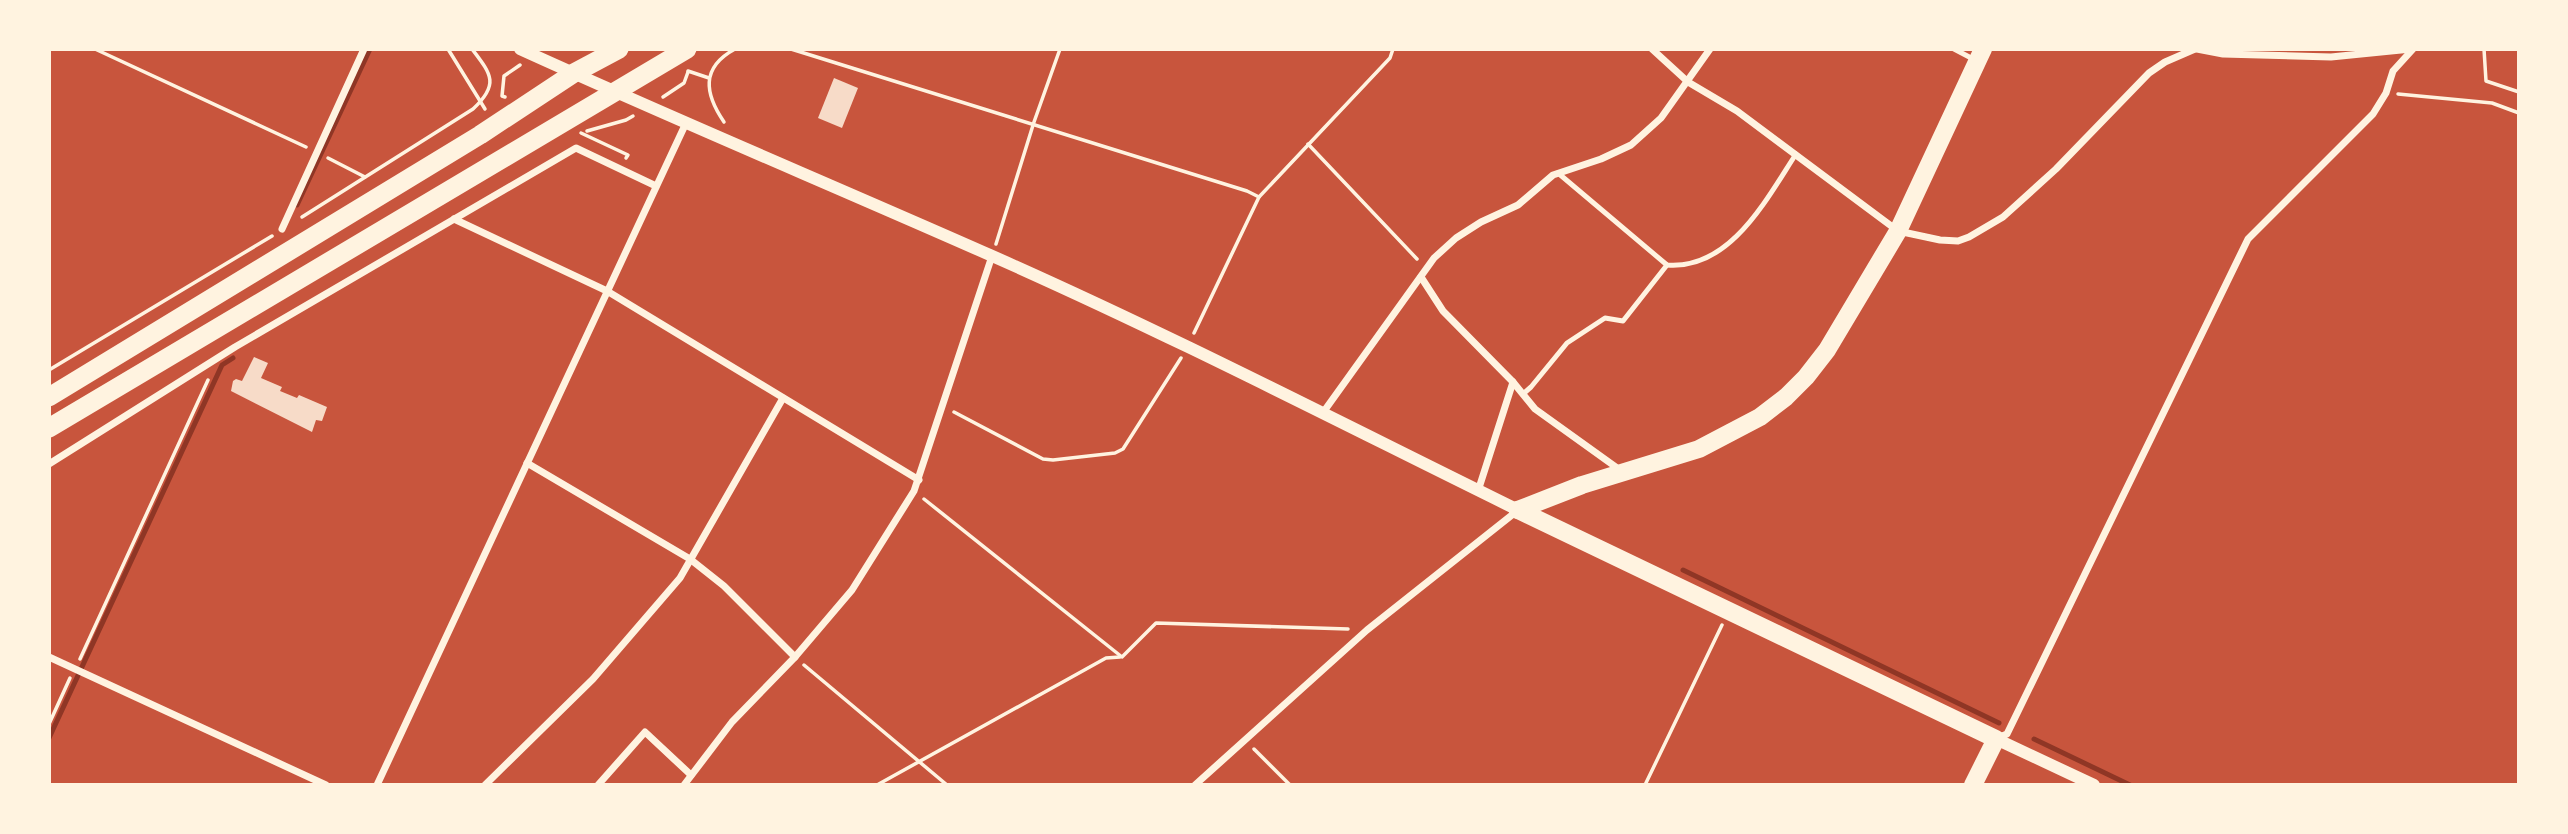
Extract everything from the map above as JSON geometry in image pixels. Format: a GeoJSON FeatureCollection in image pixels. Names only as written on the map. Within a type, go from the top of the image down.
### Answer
{"type":"FeatureCollection","features":[{"type":"Feature","properties":{"kind":"highway"},"geometry":{"type":"LineString","coordinates":[[49,397],[480,135],[574,73],[619,49]]}},
{"type":"Feature","properties":{"kind":"highway"},"geometry":{"type":"LineString","coordinates":[[49,428],[687,49]]}},
{"type":"Feature","properties":{"kind":"main road"},"geometry":{"type":"LineString","coordinates":[[1518,510],[1582,485],[1699,450],[1749,423],[1786,397],[1827,350],[1898,230],[1980,55]]}},
{"type":"Feature","properties":{"kind":"main road"},"geometry":{"type":"LineString","coordinates":[[1518,510],[1996,738],[1973,785]]}},
{"type":"Feature","properties":{"kind":"street"},"geometry":{"type":"LineString","coordinates":[[282,229],[364,49]]}},
{"type":"Feature","properties":{"kind":"street"},"geometry":{"type":"LineString","coordinates":[[520,49],[740,148],[992,256],[1518,510],[1367,630],[1195,785]]}},
{"type":"Feature","properties":{"kind":"street"},"geometry":{"type":"LineString","coordinates":[[1652,49],[1688,82],[1737,111],[1898,230],[1940,240],[1958,241],[2003,217],[2056,169],[2149,73],[2165,62],[2196,49],[2222,54],[2331,57],[2412,49]]}},
{"type":"Feature","properties":{"kind":"street"},"geometry":{"type":"LineString","coordinates":[[1322,414],[1426,268],[1456,238],[1481,222],[1518,205],[1557,173],[1601,159],[1631,145],[1661,118],[1710,49]]}},
{"type":"Feature","properties":{"kind":"street"},"geometry":{"type":"LineString","coordinates":[[1996,738],[2007,734],[2248,239],[2374,114],[2386,93],[2393,71],[2412,49]]}},
{"type":"Feature","properties":{"kind":"street"},"geometry":{"type":"LineString","coordinates":[[377,785],[685,123]]}},
{"type":"Feature","properties":{"kind":"street"},"geometry":{"type":"LineString","coordinates":[[49,464],[219,356],[576,148],[656,186]]}},
{"type":"Feature","properties":{"kind":"street"},"geometry":{"type":"LineString","coordinates":[[454,219],[607,291],[919,481]]}},
{"type":"Feature","properties":{"kind":"street"},"geometry":{"type":"LineString","coordinates":[[684,785],[732,722],[795,657],[852,590],[914,491],[992,256]]}},
{"type":"Feature","properties":{"kind":"street"},"geometry":{"type":"LineString","coordinates":[[1421,277],[1443,311],[1513,382],[1535,409],[1623,473]]}},
{"type":"Feature","properties":{"kind":"street"},"geometry":{"type":"LineString","coordinates":[[1478,491],[1513,382]]}},
{"type":"Feature","properties":{"kind":"street"},"geometry":{"type":"LineString","coordinates":[[485,785],[593,679],[680,578],[783,398]]}},
{"type":"Feature","properties":{"kind":"street"},"geometry":{"type":"LineString","coordinates":[[527,463],[690,559],[724,586],[795,657]]}},
{"type":"Feature","properties":{"kind":"street"},"geometry":{"type":"LineString","coordinates":[[49,657],[326,785]]}},
{"type":"Feature","properties":{"kind":"street"},"geometry":{"type":"LineString","coordinates":[[598,785],[645,732],[691,775]]}},
{"type":"Feature","properties":{"kind":"street"},"geometry":{"type":"LineString","coordinates":[[1996,738],[2094,785]]}},
{"type":"Feature","properties":{"kind":"lane"},"geometry":{"type":"LineString","coordinates":[[1954,49],[1980,55]]}},
{"type":"Feature","properties":{"kind":"lane"},"geometry":{"type":"LineString","coordinates":[[1557,173],[1667,265],[1682,266],[1700,262],[1726,246],[1756,214],[1796,155]]}},
{"type":"Feature","properties":{"kind":"lane"},"geometry":{"type":"LineString","coordinates":[[1522,394],[1531,387],[1567,343],[1605,318],[1623,321],[1667,265]]}},
{"type":"Feature","properties":{"kind":"path"},"geometry":{"type":"LineString","coordinates":[[95,49],[316,152]]}},
{"type":"Feature","properties":{"kind":"path"},"geometry":{"type":"LineString","coordinates":[[448,49],[478,97]]}},
{"type":"Feature","properties":{"kind":"path"},"geometry":{"type":"LineString","coordinates":[[735,49],[723,55],[716,65],[710,76],[708,89],[710,101],[740,148]]}},
{"type":"Feature","properties":{"kind":"path"},"geometry":{"type":"LineString","coordinates":[[791,49],[1259,197]]}},
{"type":"Feature","properties":{"kind":"path"},"geometry":{"type":"LineString","coordinates":[[992,256],[1033,124],[1060,49]]}},
{"type":"Feature","properties":{"kind":"path"},"geometry":{"type":"LineString","coordinates":[[943,406],[1044,459],[1115,453],[1123,449],[1187,348],[1259,197],[1390,58],[1393,49]]}},
{"type":"Feature","properties":{"kind":"path"},"geometry":{"type":"LineString","coordinates":[[2484,49],[2486,81],[2519,92]]}},
{"type":"Feature","properties":{"kind":"path"},"geometry":{"type":"LineString","coordinates":[[2386,93],[2492,103],[2519,113]]}},
{"type":"Feature","properties":{"kind":"path"},"geometry":{"type":"LineString","coordinates":[[1308,144],[1426,268]]}},
{"type":"Feature","properties":{"kind":"path"},"geometry":{"type":"LineString","coordinates":[[329,158],[366,177]]}},
{"type":"Feature","properties":{"kind":"path"},"geometry":{"type":"LineString","coordinates":[[49,724],[219,356]]}},
{"type":"Feature","properties":{"kind":"path"},"geometry":{"type":"LineString","coordinates":[[914,491],[1122,657]]}},
{"type":"Feature","properties":{"kind":"path"},"geometry":{"type":"LineString","coordinates":[[1645,785],[1729,611]]}},
{"type":"Feature","properties":{"kind":"path"},"geometry":{"type":"LineString","coordinates":[[877,785],[1106,658],[1122,657],[1156,623],[1367,630]]}},
{"type":"Feature","properties":{"kind":"path"},"geometry":{"type":"LineString","coordinates":[[795,657],[947,785]]}},
{"type":"Feature","properties":{"kind":"path"},"geometry":{"type":"LineString","coordinates":[[1245,740],[1290,785]]}},
{"type":"Feature","properties":{"kind":"building"},"geometry":{"type":"Polygon","coordinates":[[[834,78],[858,88],[842,128],[818,118],[834,78]]]}},
{"type":"Feature","properties":{"kind":"building"},"geometry":{"type":"Polygon","coordinates":[[[254,357],[268,363],[261,378],[282,387],[280,391],[297,398],[299,395],[327,407],[322,421],[316,420],[312,432],[231,391],[233,381],[242,381],[254,357]]]}},
{"type":"Feature","properties":{"kind":"waterway"},"geometry":{"type":"LineString","coordinates":[[297,205],[370,49]]}},
{"type":"Feature","properties":{"kind":"waterway"},"geometry":{"type":"LineString","coordinates":[[49,738],[222,365],[233,358]]}},
{"type":"Feature","properties":{"kind":"waterway"},"geometry":{"type":"LineString","coordinates":[[1683,570],[1999,723]]}},
{"type":"Feature","properties":{"kind":"waterway"},"geometry":{"type":"LineString","coordinates":[[2034,739],[2130,785]]}}]}
